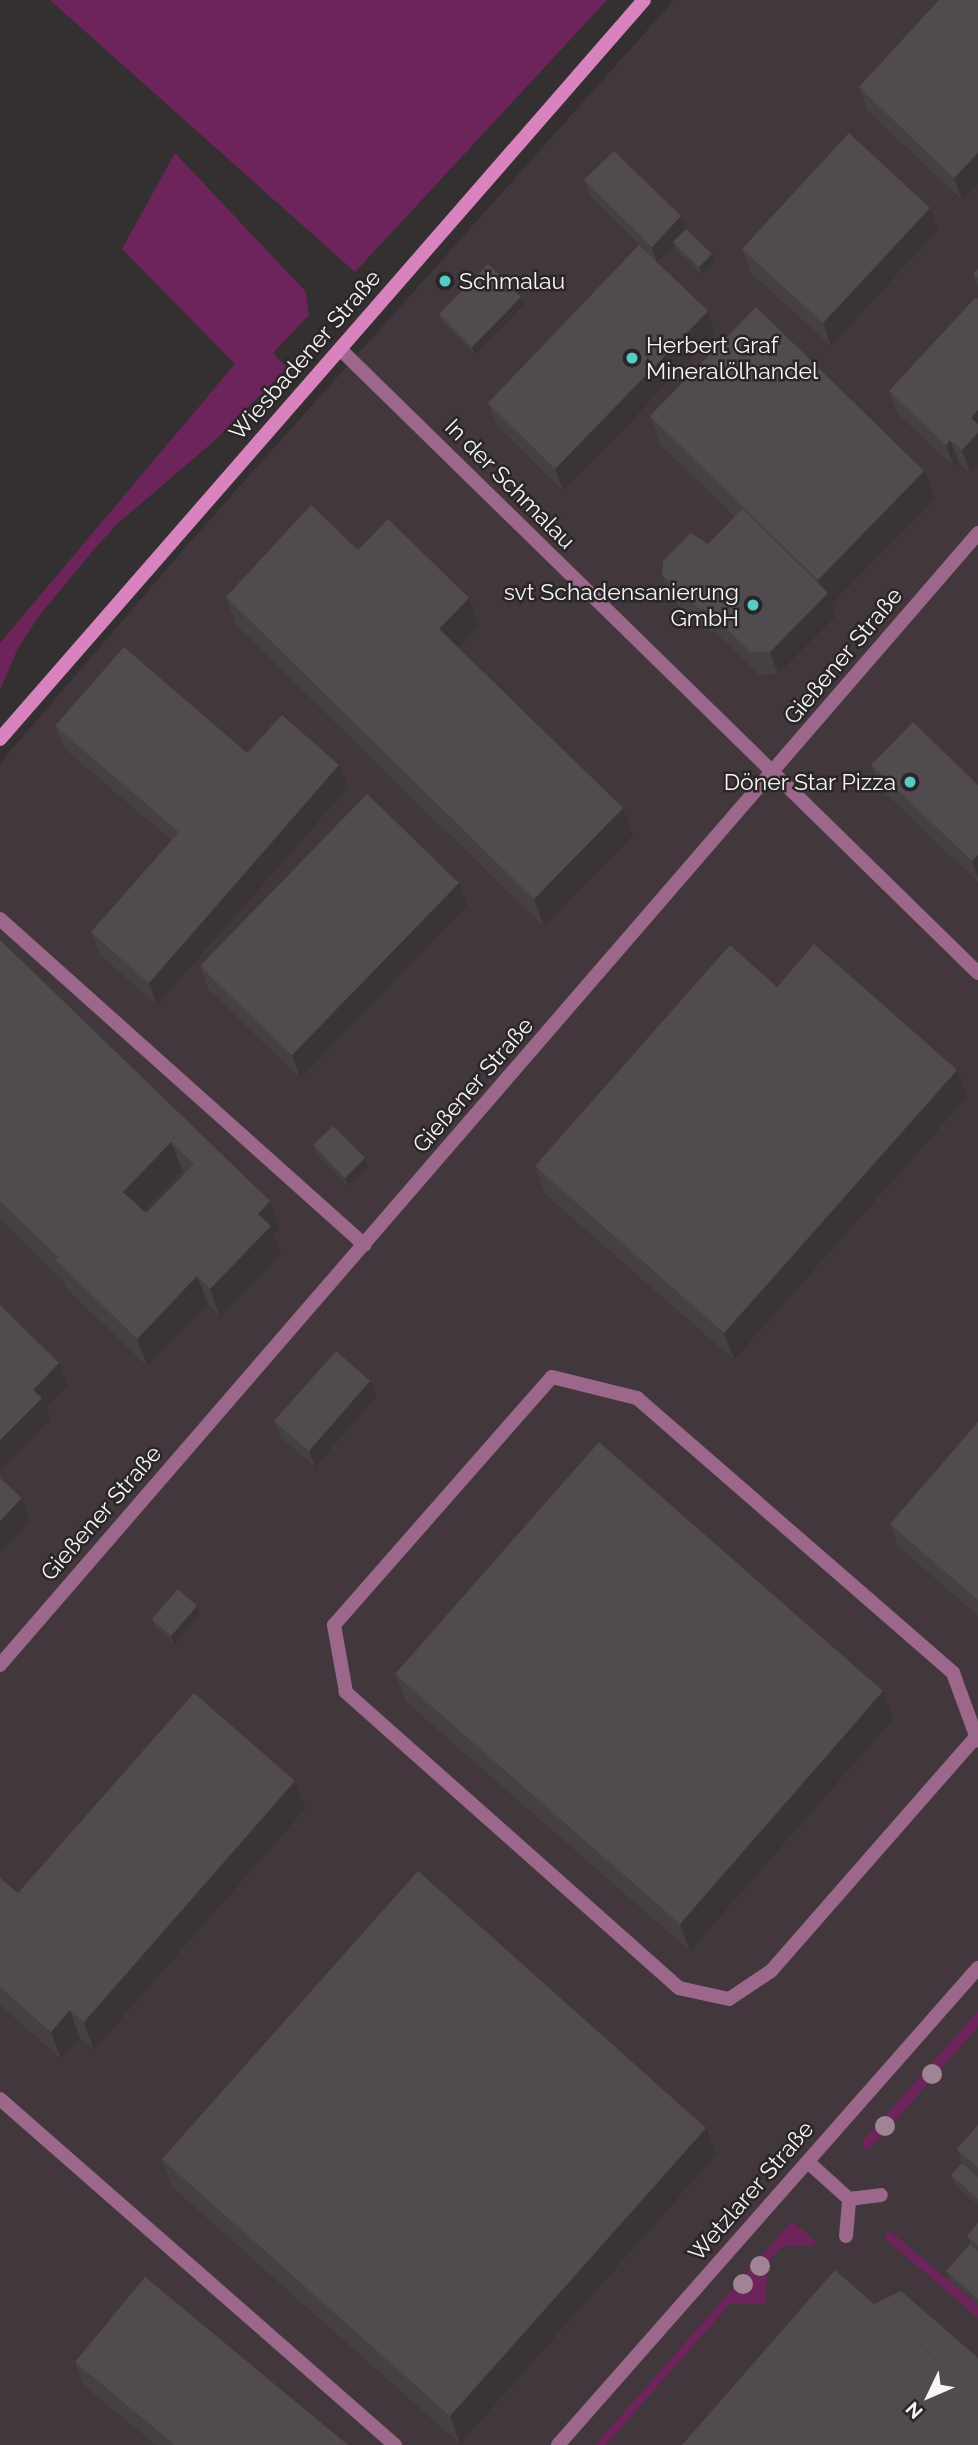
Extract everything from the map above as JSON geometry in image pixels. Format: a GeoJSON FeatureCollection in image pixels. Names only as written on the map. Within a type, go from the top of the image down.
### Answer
{"type":"FeatureCollection","features":[{"type":"Feature","properties":{"kind":"main road","name":"Wiesbadener Straße"},"geometry":{"type":"LineString","coordinates":[[0,739],[645,0]]}},
{"type":"Feature","properties":{"kind":"street","name":"In der Schmalau"},"geometry":{"type":"LineString","coordinates":[[341,351],[978,973]]}},
{"type":"Feature","properties":{"kind":"street","name":"Gießener Straße"},"geometry":{"type":"LineString","coordinates":[[0,1665],[978,533]]}},
{"type":"Feature","properties":{"kind":"street"},"geometry":{"type":"LineString","coordinates":[[0,919],[364,1245]]}},
{"type":"Feature","properties":{"kind":"street"},"geometry":{"type":"LineString","coordinates":[[552,1377],[637,1398],[953,1673],[976,1739],[771,1971],[729,1998],[679,1988],[346,1692],[334,1625],[552,1377]]}},
{"type":"Feature","properties":{"kind":"street","name":"Wetzlarer Straße"},"geometry":{"type":"LineString","coordinates":[[558,2445],[978,1968]]}},
{"type":"Feature","properties":{"kind":"street"},"geometry":{"type":"LineString","coordinates":[[0,2099],[395,2445]]}},
{"type":"Feature","properties":{"kind":"street"},"geometry":{"type":"LineString","coordinates":[[808,2162],[849,2199],[881,2196]]}},
{"type":"Feature","properties":{"kind":"street"},"geometry":{"type":"LineString","coordinates":[[846,2236],[849,2199]]}},
{"type":"Feature","properties":{"kind":"shaded area"},"geometry":{"type":"Polygon","coordinates":[[[50,0],[607,0],[355,272],[50,0]]]}},
{"type":"Feature","properties":{"kind":"shaded area"},"geometry":{"type":"Polygon","coordinates":[[[674,0],[978,0],[978,2445],[0,2445],[0,763],[190,542],[674,0]]]}},
{"type":"Feature","properties":{"kind":"shaded area"},"geometry":{"type":"Polygon","coordinates":[[[175,153],[306,292],[309,315],[273,353],[287,368],[214,441],[117,524],[90,554],[39,616],[18,648],[0,690],[0,643],[235,364],[122,249],[175,153]]]}},
{"type":"Feature","properties":{"kind":"shaded area"},"geometry":{"type":"Polygon","coordinates":[[[978,2011],[978,2027],[869,2150],[865,2148],[861,2143],[978,2011]]]}},
{"type":"Feature","properties":{"kind":"shaded area"},"geometry":{"type":"Polygon","coordinates":[[[792,2221],[816,2242],[814,2245],[781,2247],[767,2263],[766,2304],[730,2304],[606,2445],[595,2445],[792,2221]]]}},
{"type":"Feature","properties":{"kind":"shaded area"},"geometry":{"type":"Polygon","coordinates":[[[890,2231],[978,2305],[978,2318],[884,2238],[890,2231]]]}},
{"type":"Feature","properties":{"kind":"building"},"geometry":{"type":"Polygon","coordinates":[[[939,0],[978,0],[978,153],[954,178],[859,87],[939,0]]]}},
{"type":"Feature","properties":{"kind":"building"},"geometry":{"type":"Polygon","coordinates":[[[849,133],[930,208],[823,323],[742,249],[849,133]]]}},
{"type":"Feature","properties":{"kind":"building"},"geometry":{"type":"Polygon","coordinates":[[[614,151],[681,216],[652,247],[584,180],[614,151]]]}},
{"type":"Feature","properties":{"kind":"building"},"geometry":{"type":"Polygon","coordinates":[[[686,229],[712,254],[699,267],[673,242],[686,229]]]}},
{"type":"Feature","properties":{"kind":"building"},"geometry":{"type":"Polygon","coordinates":[[[639,245],[708,311],[555,469],[488,403],[639,245]]]}},
{"type":"Feature","properties":{"kind":"building"},"geometry":{"type":"Polygon","coordinates":[[[488,264],[521,297],[472,347],[439,314],[488,264]]]}},
{"type":"Feature","properties":{"kind":"building"},"geometry":{"type":"Polygon","coordinates":[[[976,297],[978,410],[971,418],[978,424],[978,433],[962,450],[950,440],[946,445],[889,391],[976,297]]]}},
{"type":"Feature","properties":{"kind":"building"},"geometry":{"type":"Polygon","coordinates":[[[756,307],[924,471],[818,580],[650,416],[756,307]]]}},
{"type":"Feature","properties":{"kind":"building"},"geometry":{"type":"Polygon","coordinates":[[[311,505],[358,550],[388,519],[469,598],[439,629],[623,808],[534,899],[226,597],[311,505]]]}},
{"type":"Feature","properties":{"kind":"building"},"geometry":{"type":"Polygon","coordinates":[[[742,509],[828,593],[770,652],[751,652],[707,610],[697,608],[662,575],[663,561],[691,533],[708,544],[742,509]]]}},
{"type":"Feature","properties":{"kind":"building"},"geometry":{"type":"Polygon","coordinates":[[[124,647],[247,753],[282,715],[339,765],[149,983],[91,932],[179,832],[55,726],[124,647]]]}},
{"type":"Feature","properties":{"kind":"building"},"geometry":{"type":"Polygon","coordinates":[[[913,722],[978,785],[978,855],[972,861],[871,765],[913,722]]]}},
{"type":"Feature","properties":{"kind":"building"},"geometry":{"type":"Polygon","coordinates":[[[367,794],[459,883],[292,1055],[200,966],[367,794]]]}},
{"type":"Feature","properties":{"kind":"building"},"geometry":{"type":"Polygon","coordinates":[[[0,940],[270,1201],[258,1214],[271,1226],[210,1289],[197,1276],[137,1339],[0,1201],[0,940]],[[171,1142],[123,1192],[146,1213],[194,1164],[171,1142]]]}},
{"type":"Feature","properties":{"kind":"building"},"geometry":{"type":"Polygon","coordinates":[[[814,944],[957,1070],[724,1333],[535,1166],[730,945],[777,987],[814,944]]]}},
{"type":"Feature","properties":{"kind":"building"},"geometry":{"type":"Polygon","coordinates":[[[333,1126],[365,1158],[345,1178],[313,1145],[333,1126]]]}},
{"type":"Feature","properties":{"kind":"building"},"geometry":{"type":"Polygon","coordinates":[[[0,1305],[59,1363],[33,1390],[42,1398],[0,1440],[0,1305]]]}},
{"type":"Feature","properties":{"kind":"building"},"geometry":{"type":"Polygon","coordinates":[[[336,1351],[370,1381],[309,1451],[274,1421],[336,1351]]]}},
{"type":"Feature","properties":{"kind":"building"},"geometry":{"type":"Polygon","coordinates":[[[978,1422],[978,1600],[890,1524],[978,1422]]]}},
{"type":"Feature","properties":{"kind":"building"},"geometry":{"type":"Polygon","coordinates":[[[599,1442],[883,1691],[680,1924],[395,1674],[599,1442]]]}},
{"type":"Feature","properties":{"kind":"building"},"geometry":{"type":"Polygon","coordinates":[[[0,1478],[22,1498],[0,1521],[0,1478]]]}},
{"type":"Feature","properties":{"kind":"building"},"geometry":{"type":"Polygon","coordinates":[[[178,1589],[197,1606],[171,1636],[152,1619],[178,1589]]]}},
{"type":"Feature","properties":{"kind":"building"},"geometry":{"type":"Polygon","coordinates":[[[194,1693],[295,1781],[84,2022],[70,2010],[51,2032],[0,1987],[0,1878],[18,1893],[194,1693]]]}},
{"type":"Feature","properties":{"kind":"building"},"geometry":{"type":"Polygon","coordinates":[[[418,1871],[706,2128],[450,2416],[162,2159],[418,1871]]]}},
{"type":"Feature","properties":{"kind":"building"},"geometry":{"type":"Polygon","coordinates":[[[978,2125],[978,2168],[957,2149],[978,2125]]]}},
{"type":"Feature","properties":{"kind":"building"},"geometry":{"type":"Polygon","coordinates":[[[962,2163],[978,2177],[978,2199],[951,2175],[962,2163]]]}},
{"type":"Feature","properties":{"kind":"building"},"geometry":{"type":"Polygon","coordinates":[[[978,2223],[978,2246],[967,2236],[978,2223]]]}},
{"type":"Feature","properties":{"kind":"building"},"geometry":{"type":"Polygon","coordinates":[[[970,2244],[978,2251],[978,2299],[946,2271],[970,2244]]]}},
{"type":"Feature","properties":{"kind":"building"},"geometry":{"type":"Polygon","coordinates":[[[835,2270],[978,2396],[978,2445],[682,2445],[835,2270]]]}},
{"type":"Feature","properties":{"kind":"building"},"geometry":{"type":"Polygon","coordinates":[[[145,2277],[348,2445],[175,2445],[75,2362],[145,2277]]]}},
{"type":"Feature","properties":{"kind":"building"},"geometry":{"type":"Polygon","coordinates":[[[901,2291],[978,2358],[978,2396],[874,2304],[901,2291]]]}},
{"type":"Feature","properties":{"kind":"place","name":"Schmalau"},"geometry":{"type":"Point","coordinates":[445,281]}},
{"type":"Feature","properties":{"kind":"place","name":"Herbert Graf Mineralölhandel"},"geometry":{"type":"Point","coordinates":[632,358]}},
{"type":"Feature","properties":{"kind":"place","name":"svt Schadensanierung GmbH"},"geometry":{"type":"Point","coordinates":[753,605]}},
{"type":"Feature","properties":{"kind":"place","name":"Döner Star Pizza"},"geometry":{"type":"Point","coordinates":[910,782]}}]}
